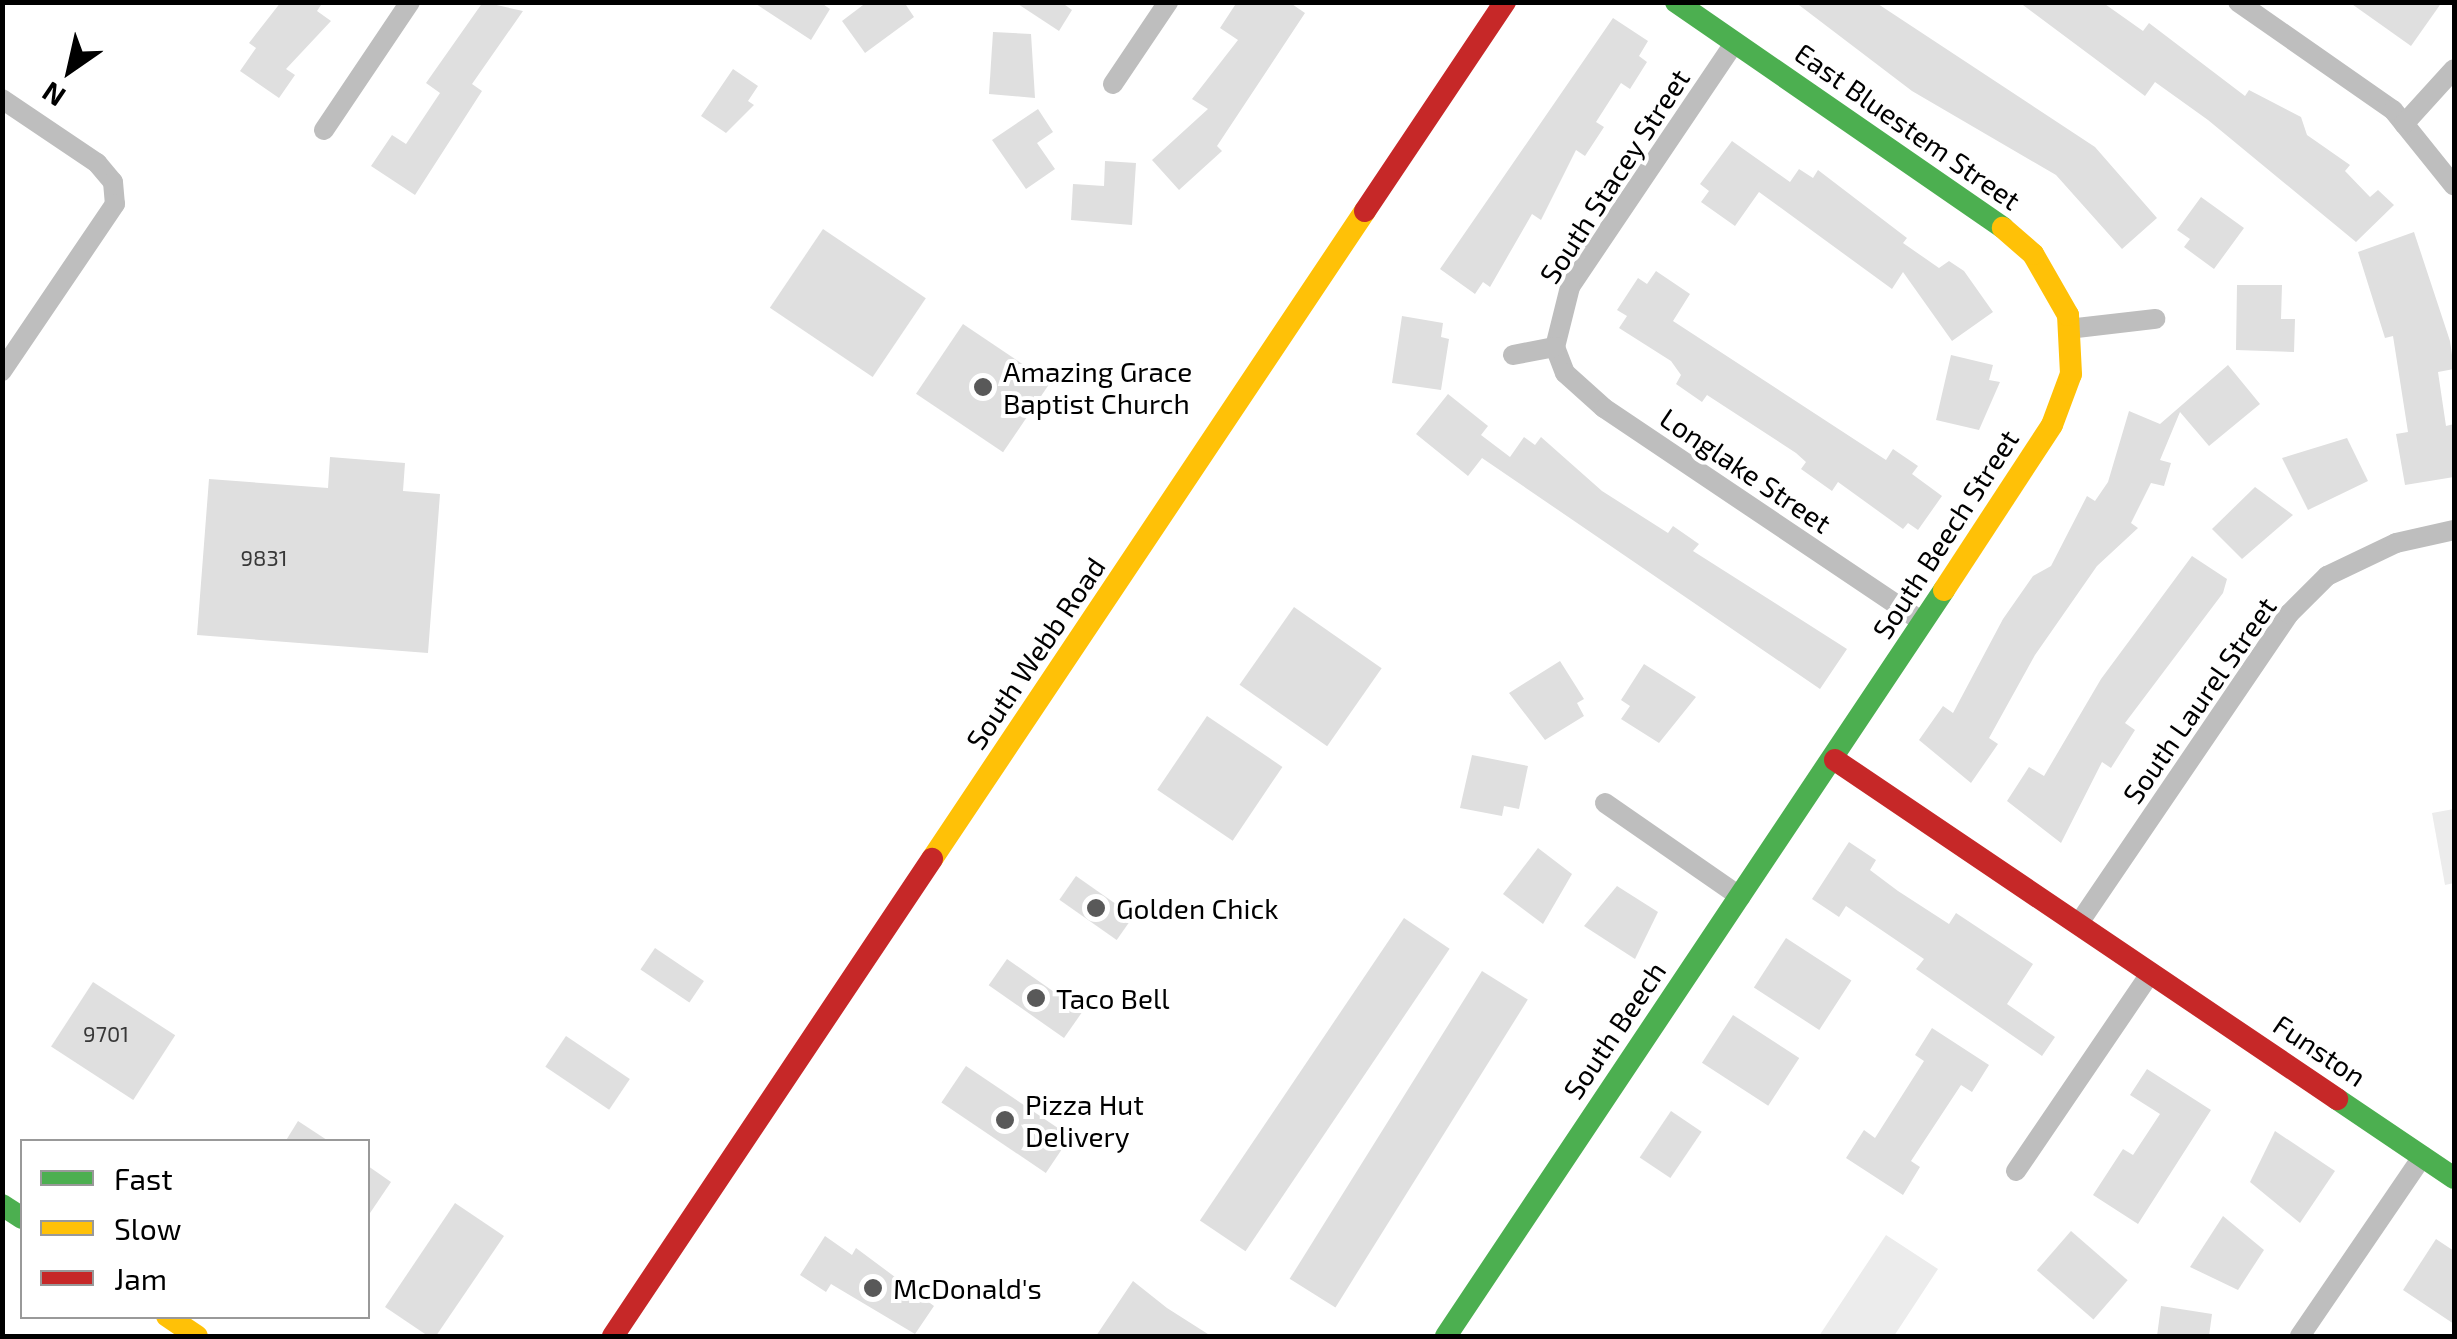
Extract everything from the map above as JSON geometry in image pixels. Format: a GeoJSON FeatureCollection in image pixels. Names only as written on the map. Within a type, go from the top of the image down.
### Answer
{"type":"FeatureCollection","features":[{"type":"Feature","properties":{"kind":"street"},"geometry":{"type":"LineString","coordinates":[[324,130],[410,2]]}},
{"type":"Feature","properties":{"kind":"street"},"geometry":{"type":"LineString","coordinates":[[1113,84],[1168,2]]}},
{"type":"Feature","properties":{"kind":"street","name":"South Webb Road"},"geometry":{"type":"LineString","coordinates":[[613,1336],[1505,2]]}},
{"type":"Feature","properties":{"kind":"street","name":"East Bluestem Street"},"geometry":{"type":"LineString","coordinates":[[1676,2],[2018,241],[2059,300],[2068,329]]}},
{"type":"Feature","properties":{"kind":"street"},"geometry":{"type":"LineString","coordinates":[[2238,2],[2404,124],[2454,186]]}},
{"type":"Feature","properties":{"kind":"street","name":"South Stacey Street"},"geometry":{"type":"LineString","coordinates":[[1555,347],[1570,287],[1735,42]]}},
{"type":"Feature","properties":{"kind":"street"},"geometry":{"type":"LineString","coordinates":[[2404,124],[2454,69]]}},
{"type":"Feature","properties":{"kind":"street"},"geometry":{"type":"LineString","coordinates":[[2,99],[96,162],[113,182],[115,204],[2,371]]}},
{"type":"Feature","properties":{"kind":"street"},"geometry":{"type":"LineString","coordinates":[[2068,329],[2155,319]]}},
{"type":"Feature","properties":{"kind":"street","name":"South Beech Street"},"geometry":{"type":"LineString","coordinates":[[1834,760],[2052,425],[2071,374],[2068,329]]}},
{"type":"Feature","properties":{"kind":"street"},"geometry":{"type":"LineString","coordinates":[[1513,356],[1555,347]]}},
{"type":"Feature","properties":{"kind":"street","name":"Longlake Street"},"geometry":{"type":"LineString","coordinates":[[1555,347],[1565,372],[1604,408],[1922,622]]}},
{"type":"Feature","properties":{"kind":"street","name":"South Laurel Street"},"geometry":{"type":"LineString","coordinates":[[2078,923],[2289,614],[2327,576],[2396,543],[2454,530]]}},
{"type":"Feature","properties":{"kind":"street"},"geometry":{"type":"LineString","coordinates":[[1834,760],[2078,923]]}},
{"type":"Feature","properties":{"kind":"street","name":"South Beech"},"geometry":{"type":"LineString","coordinates":[[1455,1333],[1834,760]]}},
{"type":"Feature","properties":{"kind":"street"},"geometry":{"type":"LineString","coordinates":[[1605,803],[1741,898]]}},
{"type":"Feature","properties":{"kind":"street","name":"Funston"},"geometry":{"type":"LineString","coordinates":[[2078,923],[2454,1178]]}},
{"type":"Feature","properties":{"kind":"street"},"geometry":{"type":"LineString","coordinates":[[2016,1171],[2151,972]]}},
{"type":"Feature","properties":{"kind":"street"},"geometry":{"type":"LineString","coordinates":[[2300,1336],[2423,1156]]}},
{"type":"Feature","properties":{"kind":"street"},"geometry":{"type":"LineString","coordinates":[[171,1319],[196,1336]]}},
{"type":"Feature","properties":{"kind":"shaded area"},"geometry":{"type":"Polygon","coordinates":[[[2454,809],[2454,883],[2445,885],[2432,813],[2454,809]]]}},
{"type":"Feature","properties":{"kind":"shaded area"},"geometry":{"type":"Polygon","coordinates":[[[1886,1235],[1938,1269],[1894,1336],[1819,1336],[1886,1235]]]}},
{"type":"Feature","properties":{"kind":"building"},"geometry":{"type":"Polygon","coordinates":[[[281,2],[323,2],[317,11],[331,21],[286,69],[295,75],[279,98],[240,71],[256,48],[249,43],[281,2]]]}},
{"type":"Feature","properties":{"kind":"building"},"geometry":{"type":"Polygon","coordinates":[[[483,2],[523,11],[472,84],[482,91],[415,195],[371,166],[392,135],[406,144],[440,93],[426,83],[483,2]]]}},
{"type":"Feature","properties":{"kind":"building"},"geometry":{"type":"Polygon","coordinates":[[[753,2],[820,2],[830,9],[811,40],[753,2]]]}},
{"type":"Feature","properties":{"kind":"building"},"geometry":{"type":"Polygon","coordinates":[[[867,2],[904,2],[914,17],[865,53],[842,21],[867,2]]]}},
{"type":"Feature","properties":{"kind":"building"},"geometry":{"type":"Polygon","coordinates":[[[1015,2],[1061,2],[1072,10],[1059,31],[1015,2]]]}},
{"type":"Feature","properties":{"kind":"building"},"geometry":{"type":"Polygon","coordinates":[[[1237,2],[1289,2],[1305,13],[1217,146],[1222,151],[1179,190],[1152,160],[1208,109],[1192,99],[1238,40],[1220,28],[1237,2]]]}},
{"type":"Feature","properties":{"kind":"building"},"geometry":{"type":"Polygon","coordinates":[[[1795,2],[1875,2],[2095,147],[2157,218],[2122,249],[2056,175],[1912,91],[1795,2]]]}},
{"type":"Feature","properties":{"kind":"building"},"geometry":{"type":"Polygon","coordinates":[[[2019,2],[2102,2],[2143,31],[2149,23],[2245,96],[2249,90],[2301,117],[2307,135],[2350,165],[2345,171],[2370,197],[2378,190],[2394,205],[2356,242],[2208,120],[2155,82],[2145,96],[2019,2]]]}},
{"type":"Feature","properties":{"kind":"building"},"geometry":{"type":"Polygon","coordinates":[[[2349,2],[2442,2],[2411,46],[2349,2]]]}},
{"type":"Feature","properties":{"kind":"building"},"geometry":{"type":"Polygon","coordinates":[[[1613,18],[1648,41],[1639,56],[1647,62],[1630,89],[1621,83],[1596,122],[1604,127],[1585,156],[1576,150],[1541,220],[1532,214],[1490,287],[1483,282],[1475,294],[1440,269],[1613,18]]]}},
{"type":"Feature","properties":{"kind":"building"},"geometry":{"type":"Polygon","coordinates":[[[993,32],[1031,34],[1035,98],[989,94],[993,32]]]}},
{"type":"Feature","properties":{"kind":"building"},"geometry":{"type":"Polygon","coordinates":[[[733,69],[758,86],[748,101],[754,105],[726,133],[701,116],[733,69]]]}},
{"type":"Feature","properties":{"kind":"building"},"geometry":{"type":"Polygon","coordinates":[[[1038,109],[1053,132],[1037,143],[1055,169],[1026,189],[992,140],[1038,109]]]}},
{"type":"Feature","properties":{"kind":"building"},"geometry":{"type":"Polygon","coordinates":[[[1732,141],[1790,182],[1799,169],[1813,178],[1818,170],[1907,238],[1903,243],[1939,268],[1949,261],[1964,271],[1993,312],[1952,341],[1903,272],[1892,289],[1759,192],[1735,226],[1701,202],[1709,191],[1700,184],[1732,141]]]}},
{"type":"Feature","properties":{"kind":"building"},"geometry":{"type":"Polygon","coordinates":[[[1105,161],[1136,163],[1132,225],[1071,220],[1073,184],[1104,186],[1105,161]]]}},
{"type":"Feature","properties":{"kind":"building"},"geometry":{"type":"Polygon","coordinates":[[[2201,197],[2244,228],[2214,269],[2184,247],[2190,239],[2177,230],[2201,197]]]}},
{"type":"Feature","properties":{"kind":"building"},"geometry":{"type":"Polygon","coordinates":[[[823,229],[926,298],[873,377],[770,308],[823,229]]]}},
{"type":"Feature","properties":{"kind":"building"},"geometry":{"type":"Polygon","coordinates":[[[2414,232],[2450,341],[2454,369],[2438,372],[2446,426],[2454,424],[2454,477],[2405,485],[2396,434],[2408,432],[2393,336],[2385,338],[2358,252],[2414,232]]]}},
{"type":"Feature","properties":{"kind":"building"},"geometry":{"type":"Polygon","coordinates":[[[1656,271],[1690,294],[1673,321],[1886,460],[1893,449],[1918,466],[1912,474],[1942,496],[1918,530],[1908,523],[1903,529],[1838,482],[1832,491],[1801,469],[1806,462],[1796,453],[1707,395],[1702,402],[1676,384],[1681,375],[1671,361],[1619,328],[1627,316],[1617,310],[1638,278],[1647,284],[1656,271]]]}},
{"type":"Feature","properties":{"kind":"building"},"geometry":{"type":"Polygon","coordinates":[[[2237,285],[2282,285],[2281,319],[2295,319],[2294,352],[2236,350],[2237,285]]]}},
{"type":"Feature","properties":{"kind":"building"},"geometry":{"type":"Polygon","coordinates":[[[1402,316],[1443,323],[1441,337],[1449,339],[1441,390],[1392,383],[1402,316]]]}},
{"type":"Feature","properties":{"kind":"building","name":"Amazing Grace Baptist Church"},"geometry":{"type":"Polygon","coordinates":[[[963,324],[1050,383],[1003,452],[916,394],[963,324]]]}},
{"type":"Feature","properties":{"kind":"building"},"geometry":{"type":"Polygon","coordinates":[[[1951,355],[1993,365],[1989,380],[2000,382],[1979,430],[1936,420],[1951,355]]]}},
{"type":"Feature","properties":{"kind":"building"},"geometry":{"type":"Polygon","coordinates":[[[2228,365],[2260,404],[2209,446],[2180,412],[2160,460],[2171,463],[2164,486],[2151,483],[2131,523],[2138,528],[2097,566],[2035,655],[1989,738],[1998,744],[1971,783],[1919,740],[1943,706],[1953,713],[2003,619],[2033,576],[2051,566],[2087,496],[2095,501],[2108,482],[2129,411],[2160,424],[2228,365]]]}},
{"type":"Feature","properties":{"kind":"building"},"geometry":{"type":"Polygon","coordinates":[[[1448,394],[1488,426],[1481,435],[1510,457],[1524,437],[1535,445],[1541,437],[1602,491],[1668,533],[1673,526],[1699,544],[1693,551],[1847,649],[1820,689],[1482,458],[1468,476],[1416,434],[1448,394]]]}},
{"type":"Feature","properties":{"kind":"building"},"geometry":{"type":"Polygon","coordinates":[[[2347,438],[2368,481],[2308,510],[2282,458],[2347,438]]]}},
{"type":"Feature","properties":{"kind":"building"},"geometry":{"type":"Polygon","coordinates":[[[330,457],[405,463],[403,491],[440,494],[428,653],[197,635],[209,479],[328,488],[330,457]]]}},
{"type":"Feature","properties":{"kind":"building"},"geometry":{"type":"Polygon","coordinates":[[[2255,487],[2293,515],[2242,559],[2212,529],[2255,487]]]}},
{"type":"Feature","properties":{"kind":"building"},"geometry":{"type":"Polygon","coordinates":[[[2192,556],[2227,579],[2223,593],[2125,723],[2135,730],[2111,768],[2102,762],[2061,843],[2007,801],[2029,767],[2044,776],[2101,679],[2192,556]]]}},
{"type":"Feature","properties":{"kind":"building"},"geometry":{"type":"Polygon","coordinates":[[[1294,607],[1382,668],[1327,746],[1240,685],[1294,607]]]}},
{"type":"Feature","properties":{"kind":"building"},"geometry":{"type":"Polygon","coordinates":[[[1560,661],[1584,699],[1577,703],[1584,716],[1545,740],[1509,693],[1560,661]]]}},
{"type":"Feature","properties":{"kind":"building"},"geometry":{"type":"Polygon","coordinates":[[[1644,664],[1696,697],[1659,743],[1621,719],[1630,706],[1621,700],[1644,664]]]}},
{"type":"Feature","properties":{"kind":"building"},"geometry":{"type":"Polygon","coordinates":[[[1207,716],[1282,767],[1233,841],[1157,790],[1207,716]]]}},
{"type":"Feature","properties":{"kind":"building"},"geometry":{"type":"Polygon","coordinates":[[[1472,755],[1528,766],[1519,809],[1504,806],[1502,816],[1460,808],[1472,755]]]}},
{"type":"Feature","properties":{"kind":"building"},"geometry":{"type":"Polygon","coordinates":[[[1849,842],[1876,860],[1870,870],[1898,891],[1949,924],[1956,913],[2033,964],[2007,1004],[2055,1037],[2042,1056],[1916,969],[1924,959],[1846,906],[1839,917],[1812,899],[1849,842]]]}},
{"type":"Feature","properties":{"kind":"building"},"geometry":{"type":"Polygon","coordinates":[[[1538,848],[1572,874],[1543,924],[1503,894],[1538,848]]]}},
{"type":"Feature","properties":{"kind":"building","name":"Golden Chick"},"geometry":{"type":"Polygon","coordinates":[[[1076,876],[1133,916],[1117,940],[1059,900],[1076,876]]]}},
{"type":"Feature","properties":{"kind":"building"},"geometry":{"type":"Polygon","coordinates":[[[1617,886],[1658,912],[1635,959],[1584,926],[1617,886]]]}},
{"type":"Feature","properties":{"kind":"building"},"geometry":{"type":"Polygon","coordinates":[[[1404,918],[1450,949],[1245,1251],[1200,1221],[1404,918]]]}},
{"type":"Feature","properties":{"kind":"building"},"geometry":{"type":"Polygon","coordinates":[[[1786,938],[1851,980],[1819,1030],[1754,987],[1786,938]]]}},
{"type":"Feature","properties":{"kind":"building"},"geometry":{"type":"Polygon","coordinates":[[[655,948],[704,981],[689,1003],[640,970],[655,948]]]}},
{"type":"Feature","properties":{"kind":"building","name":"Taco Bell"},"geometry":{"type":"Polygon","coordinates":[[[1007,959],[1082,1012],[1064,1038],[989,985],[1007,959]]]}},
{"type":"Feature","properties":{"kind":"building"},"geometry":{"type":"Polygon","coordinates":[[[1482,971],[1528,1000],[1335,1307],[1290,1279],[1482,971]]]}},
{"type":"Feature","properties":{"kind":"building"},"geometry":{"type":"Polygon","coordinates":[[[93,982],[175,1035],[133,1100],[51,1047],[93,982]]]}},
{"type":"Feature","properties":{"kind":"building"},"geometry":{"type":"Polygon","coordinates":[[[1733,1015],[1799,1058],[1768,1106],[1702,1063],[1733,1015]]]}},
{"type":"Feature","properties":{"kind":"building"},"geometry":{"type":"Polygon","coordinates":[[[1932,1028],[1989,1065],[1972,1092],[1961,1085],[1911,1161],[1920,1167],[1903,1195],[1846,1158],[1864,1130],[1875,1138],[1924,1061],[1915,1055],[1932,1028]]]}},
{"type":"Feature","properties":{"kind":"building"},"geometry":{"type":"Polygon","coordinates":[[[566,1036],[630,1079],[609,1110],[545,1067],[566,1036]]]}},
{"type":"Feature","properties":{"kind":"building","name":"Pizza Hut Delivery"},"geometry":{"type":"Polygon","coordinates":[[[966,1066],[1070,1136],[1046,1173],[941,1102],[966,1066]]]}},
{"type":"Feature","properties":{"kind":"building"},"geometry":{"type":"Polygon","coordinates":[[[2147,1069],[2211,1110],[2138,1224],[2093,1195],[2123,1149],[2133,1155],[2160,1114],[2130,1095],[2147,1069]]]}},
{"type":"Feature","properties":{"kind":"building"},"geometry":{"type":"Polygon","coordinates":[[[1671,1111],[1702,1132],[1670,1178],[1640,1157],[1671,1111]]]}},
{"type":"Feature","properties":{"kind":"building"},"geometry":{"type":"Polygon","coordinates":[[[298,1121],[325,1139],[287,1139],[298,1121]]]}},
{"type":"Feature","properties":{"kind":"building"},"geometry":{"type":"Polygon","coordinates":[[[2275,1131],[2335,1171],[2300,1223],[2250,1182],[2275,1131]]]}},
{"type":"Feature","properties":{"kind":"building"},"geometry":{"type":"Polygon","coordinates":[[[370,1167],[391,1182],[370,1213],[370,1167]]]}},
{"type":"Feature","properties":{"kind":"building"},"geometry":{"type":"Polygon","coordinates":[[[455,1203],[504,1236],[436,1336],[428,1336],[385,1307],[455,1203]]]}},
{"type":"Feature","properties":{"kind":"building"},"geometry":{"type":"Polygon","coordinates":[[[2223,1216],[2264,1250],[2238,1290],[2190,1267],[2223,1216]]]}},
{"type":"Feature","properties":{"kind":"building"},"geometry":{"type":"Polygon","coordinates":[[[2071,1231],[2128,1280],[2093,1319],[2037,1270],[2071,1231]]]}},
{"type":"Feature","properties":{"kind":"building","name":"McDonald's"},"geometry":{"type":"Polygon","coordinates":[[[825,1236],[852,1255],[856,1248],[934,1306],[915,1334],[831,1284],[826,1292],[800,1275],[825,1236]]]}},
{"type":"Feature","properties":{"kind":"building"},"geometry":{"type":"Polygon","coordinates":[[[2436,1239],[2454,1251],[2454,1324],[2403,1290],[2436,1239]]]}},
{"type":"Feature","properties":{"kind":"building"},"geometry":{"type":"Polygon","coordinates":[[[1133,1281],[1167,1308],[1211,1336],[1096,1336],[1133,1281]]]}},
{"type":"Feature","properties":{"kind":"building"},"geometry":{"type":"Polygon","coordinates":[[[2161,1306],[2212,1314],[2209,1336],[2157,1336],[2161,1306]]]}},
{"type":"Feature","properties":{"kind":"traffic: fast"},"geometry":{"type":"LineString","coordinates":[[1676,2],[2003,228]]}},
{"type":"Feature","properties":{"kind":"traffic: fast"},"geometry":{"type":"LineString","coordinates":[[1446,1336],[1944,590]]}},
{"type":"Feature","properties":{"kind":"traffic: fast"},"geometry":{"type":"LineString","coordinates":[[2337,1099],[2454,1178]]}},
{"type":"Feature","properties":{"kind":"traffic: fast"},"geometry":{"type":"LineString","coordinates":[[2,1205],[20,1217]]}},
{"type":"Feature","properties":{"kind":"traffic: slow"},"geometry":{"type":"LineString","coordinates":[[932,859],[1365,211]]}},
{"type":"Feature","properties":{"kind":"traffic: slow"},"geometry":{"type":"LineString","coordinates":[[1944,590],[2052,425],[2071,374],[2068,315],[2033,254],[2003,228]]}},
{"type":"Feature","properties":{"kind":"traffic: slow"},"geometry":{"type":"LineString","coordinates":[[172,1319],[197,1336]]}},
{"type":"Feature","properties":{"kind":"traffic: jam"},"geometry":{"type":"LineString","coordinates":[[1365,211],[1505,2]]}},
{"type":"Feature","properties":{"kind":"traffic: jam"},"geometry":{"type":"LineString","coordinates":[[1835,760],[2337,1099]]}},
{"type":"Feature","properties":{"kind":"traffic: jam"},"geometry":{"type":"LineString","coordinates":[[613,1336],[932,859]]}},
{"type":"Feature","properties":{"kind":"place","name":"Amazing Grace Baptist Church"},"geometry":{"type":"Point","coordinates":[983,387]}},
{"type":"Feature","properties":{"kind":"place","name":"Golden Chick"},"geometry":{"type":"Point","coordinates":[1096,908]}},
{"type":"Feature","properties":{"kind":"place","name":"Taco Bell"},"geometry":{"type":"Point","coordinates":[1036,998]}},
{"type":"Feature","properties":{"kind":"place","name":"Pizza Hut Delivery"},"geometry":{"type":"Point","coordinates":[1005,1120]}},
{"type":"Feature","properties":{"kind":"place","name":"McDonald's"},"geometry":{"type":"Point","coordinates":[873,1288]}}]}
